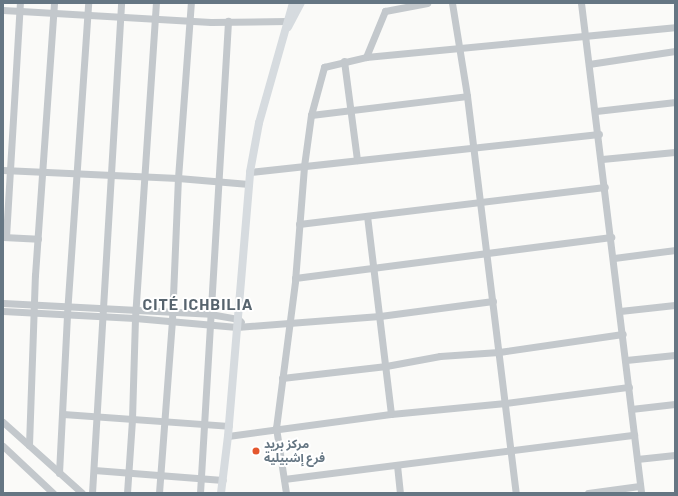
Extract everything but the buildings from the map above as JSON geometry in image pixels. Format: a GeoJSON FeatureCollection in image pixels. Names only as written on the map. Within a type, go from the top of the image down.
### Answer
{"type":"FeatureCollection","features":[{"type":"Feature","properties":{"kind":"main road"},"geometry":{"type":"LineString","coordinates":[[287,29],[287,20],[293,3]]}},
{"type":"Feature","properties":{"kind":"main road"},"geometry":{"type":"LineString","coordinates":[[222,493],[240,324],[250,172],[259,123],[287,29],[301,3]]}},
{"type":"Feature","properties":{"kind":"street"},"geometry":{"type":"LineString","coordinates":[[29,445],[33,308],[54,3]]}},
{"type":"Feature","properties":{"kind":"street"},"geometry":{"type":"LineString","coordinates":[[59,473],[67,311],[88,3]]}},
{"type":"Feature","properties":{"kind":"street"},"geometry":{"type":"LineString","coordinates":[[92,493],[121,3]]}},
{"type":"Feature","properties":{"kind":"street"},"geometry":{"type":"LineString","coordinates":[[127,493],[132,419],[135,314],[146,176],[156,3]]}},
{"type":"Feature","properties":{"kind":"street"},"geometry":{"type":"LineString","coordinates":[[159,493],[172,320],[178,178],[191,3]]}},
{"type":"Feature","properties":{"kind":"street"},"geometry":{"type":"LineString","coordinates":[[366,57],[385,11],[427,3]]}},
{"type":"Feature","properties":{"kind":"street"},"geometry":{"type":"LineString","coordinates":[[452,3],[467,96],[516,493]]}},
{"type":"Feature","properties":{"kind":"street"},"geometry":{"type":"LineString","coordinates":[[581,3],[599,134],[640,489],[588,493]]}},
{"type":"Feature","properties":{"kind":"street"},"geometry":{"type":"LineString","coordinates":[[20,7],[6,170],[4,237],[38,239]]}},
{"type":"Feature","properties":{"kind":"street"},"geometry":{"type":"LineString","coordinates":[[3,10],[20,7],[53,12],[155,19],[228,21],[287,20]]}},
{"type":"Feature","properties":{"kind":"street"},"geometry":{"type":"LineString","coordinates":[[200,493],[228,21]]}},
{"type":"Feature","properties":{"kind":"street"},"geometry":{"type":"LineString","coordinates":[[286,493],[276,428],[295,278],[304,166],[311,115],[324,67],[344,61],[366,57],[586,37],[675,27]]}},
{"type":"Feature","properties":{"kind":"street"},"geometry":{"type":"LineString","coordinates":[[589,64],[675,51]]}},
{"type":"Feature","properties":{"kind":"street"},"geometry":{"type":"LineString","coordinates":[[344,61],[357,160]]}},
{"type":"Feature","properties":{"kind":"street"},"geometry":{"type":"LineString","coordinates":[[311,115],[467,96]]}},
{"type":"Feature","properties":{"kind":"street"},"geometry":{"type":"LineString","coordinates":[[596,111],[675,102]]}},
{"type":"Feature","properties":{"kind":"street"},"geometry":{"type":"LineString","coordinates":[[250,172],[472,146],[599,134]]}},
{"type":"Feature","properties":{"kind":"street"},"geometry":{"type":"LineString","coordinates":[[602,159],[675,152]]}},
{"type":"Feature","properties":{"kind":"street"},"geometry":{"type":"LineString","coordinates":[[6,170],[146,176],[249,184]]}},
{"type":"Feature","properties":{"kind":"street"},"geometry":{"type":"LineString","coordinates":[[299,224],[605,187]]}},
{"type":"Feature","properties":{"kind":"street"},"geometry":{"type":"LineString","coordinates":[[367,216],[391,414]]}},
{"type":"Feature","properties":{"kind":"street"},"geometry":{"type":"LineString","coordinates":[[295,278],[373,266],[611,236]]}},
{"type":"Feature","properties":{"kind":"street"},"geometry":{"type":"LineString","coordinates":[[614,258],[675,250]]}},
{"type":"Feature","properties":{"kind":"street"},"geometry":{"type":"LineString","coordinates":[[135,314],[209,325],[289,324],[380,316],[493,301]]}},
{"type":"Feature","properties":{"kind":"street"},"geometry":{"type":"LineString","coordinates":[[3,303],[33,308],[102,313],[135,314],[172,312],[210,314],[240,324]]}},
{"type":"Feature","properties":{"kind":"street"},"geometry":{"type":"LineString","coordinates":[[620,311],[675,305]]}},
{"type":"Feature","properties":{"kind":"street"},"geometry":{"type":"LineString","coordinates":[[3,310],[33,308]]}},
{"type":"Feature","properties":{"kind":"street"},"geometry":{"type":"LineString","coordinates":[[282,378],[386,366],[440,356],[499,352],[623,334]]}},
{"type":"Feature","properties":{"kind":"street"},"geometry":{"type":"LineString","coordinates":[[626,360],[675,355]]}},
{"type":"Feature","properties":{"kind":"street"},"geometry":{"type":"LineString","coordinates":[[228,436],[276,428],[391,414],[505,403],[629,387]]}},
{"type":"Feature","properties":{"kind":"street"},"geometry":{"type":"LineString","coordinates":[[631,409],[675,404]]}},
{"type":"Feature","properties":{"kind":"street"},"geometry":{"type":"LineString","coordinates":[[63,414],[204,426],[229,426]]}},
{"type":"Feature","properties":{"kind":"street"},"geometry":{"type":"LineString","coordinates":[[3,422],[82,493]]}},
{"type":"Feature","properties":{"kind":"street"},"geometry":{"type":"LineString","coordinates":[[284,479],[634,435]]}},
{"type":"Feature","properties":{"kind":"street"},"geometry":{"type":"LineString","coordinates":[[3,446],[53,493]]}},
{"type":"Feature","properties":{"kind":"street"},"geometry":{"type":"LineString","coordinates":[[637,459],[675,455]]}},
{"type":"Feature","properties":{"kind":"street"},"geometry":{"type":"LineString","coordinates":[[397,465],[400,493]]}},
{"type":"Feature","properties":{"kind":"street"},"geometry":{"type":"LineString","coordinates":[[94,470],[223,480]]}},
{"type":"Feature","properties":{"kind":"place","name":"مركز بريد فرع إشبيلية"},"geometry":{"type":"Point","coordinates":[256,451]}},
{"type":"Feature","properties":{"kind":"district","name":"CITÉ ICHBILIA"},"geometry":{"type":"Point","coordinates":[198,304]}}]}
